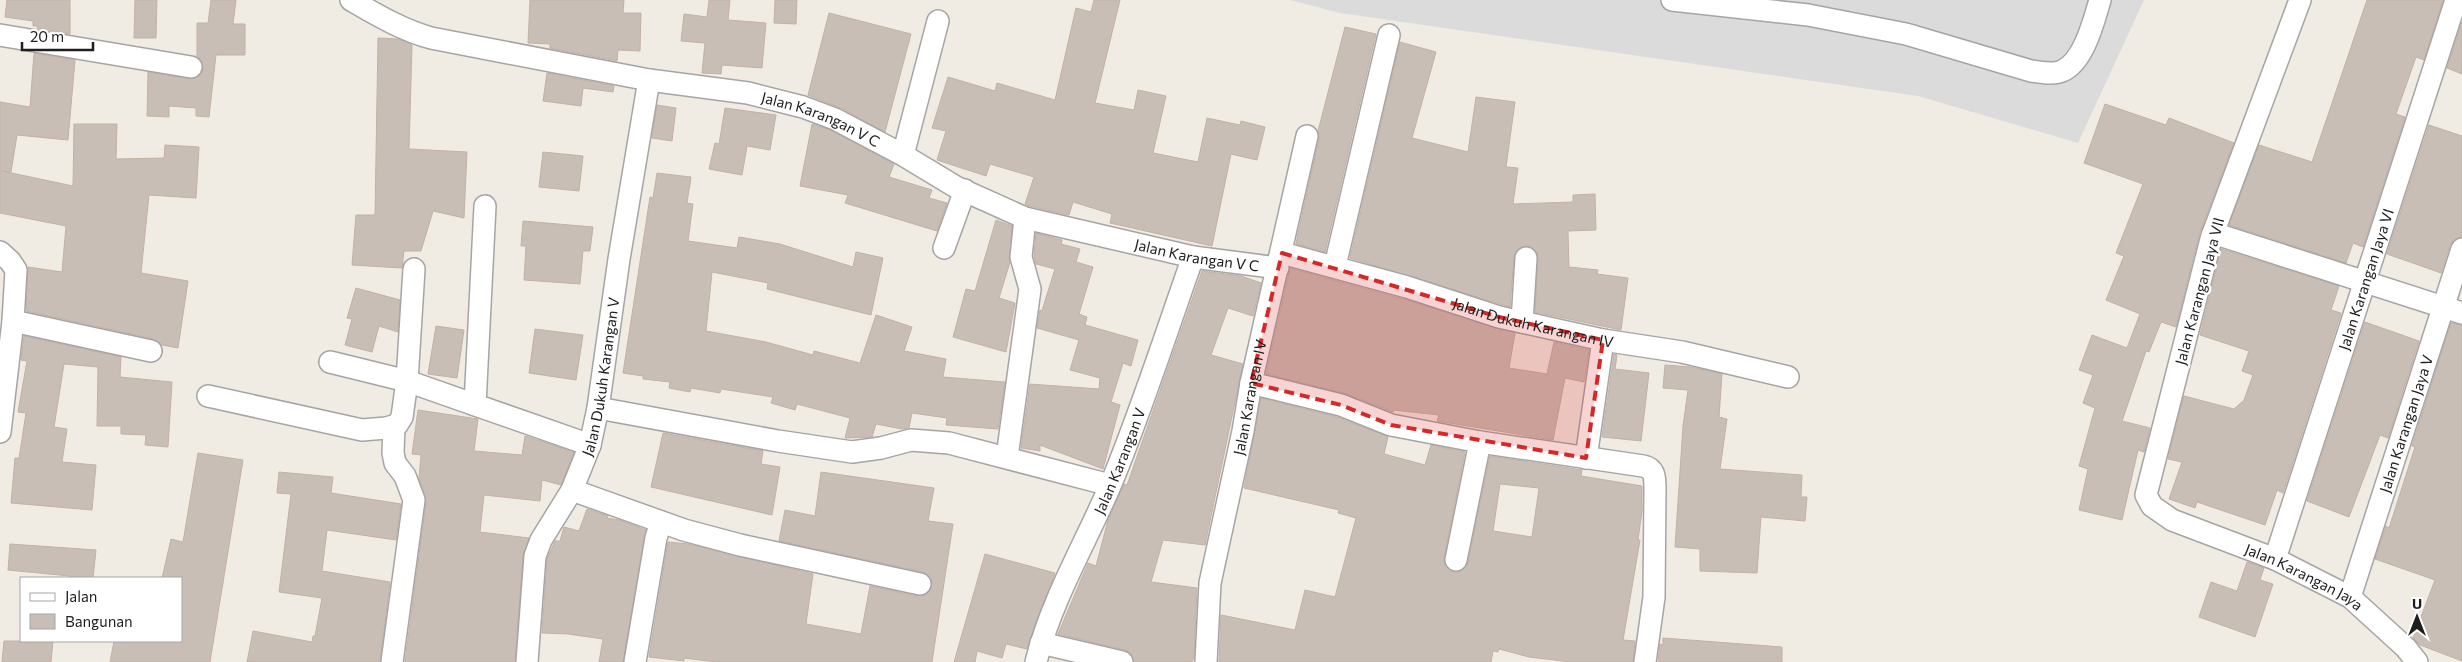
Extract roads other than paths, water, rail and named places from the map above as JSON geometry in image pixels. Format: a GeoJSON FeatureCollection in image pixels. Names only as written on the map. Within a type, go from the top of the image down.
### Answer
{"type":"FeatureCollection","features":[{"type":"Feature","properties":{"kind":"street","name":"Jalan Karangan V C"},"geometry":{"type":"LineString","coordinates":[[351,0],[412,33],[649,80],[748,93],[803,107],[835,119],[903,155],[956,187],[1025,218],[1193,257],[1280,260]]}},
{"type":"Feature","properties":{"kind":"street"},"geometry":{"type":"LineString","coordinates":[[1672,0],[1818,17],[1906,34],[2031,71],[2049,73],[2061,71],[2076,59],[2089,36],[2100,0]]}},
{"type":"Feature","properties":{"kind":"street","name":"Jalan Karangan Jaya VII"},"geometry":{"type":"LineString","coordinates":[[2172,520],[2148,502],[2146,490],[2213,233],[2300,0]]}},
{"type":"Feature","properties":{"kind":"street","name":"Jalan Karangan Jaya VI"},"geometry":{"type":"LineString","coordinates":[[2276,559],[2456,0]]}},
{"type":"Feature","properties":{"kind":"street"},"geometry":{"type":"LineString","coordinates":[[903,155],[938,21]]}},
{"type":"Feature","properties":{"kind":"street"},"geometry":{"type":"LineString","coordinates":[[0,35],[191,66]]}},
{"type":"Feature","properties":{"kind":"street"},"geometry":{"type":"LineString","coordinates":[[1334,266],[1390,35]]}},
{"type":"Feature","properties":{"kind":"street","name":"Jalan Dukuh Karangan V"},"geometry":{"type":"LineString","coordinates":[[527,662],[535,556],[541,540],[572,490],[590,446],[598,408],[618,259],[649,80]]}},
{"type":"Feature","properties":{"kind":"street","name":"Jalan Karangan IV"},"geometry":{"type":"LineString","coordinates":[[1206,662],[1210,583],[1243,431],[1251,383],[1307,136]]}},
{"type":"Feature","properties":{"kind":"street"},"geometry":{"type":"LineString","coordinates":[[944,248],[965,190]]}},
{"type":"Feature","properties":{"kind":"street"},"geometry":{"type":"LineString","coordinates":[[475,406],[484,206]]}},
{"type":"Feature","properties":{"kind":"street"},"geometry":{"type":"LineString","coordinates":[[1007,457],[1030,289],[1021,257],[1025,218]]}},
{"type":"Feature","properties":{"kind":"street"},"geometry":{"type":"LineString","coordinates":[[2213,233],[2452,310]]}},
{"type":"Feature","properties":{"kind":"street","name":"Jalan Karangan Jaya V"},"geometry":{"type":"LineString","coordinates":[[2350,597],[2452,310],[2462,249]]}},
{"type":"Feature","properties":{"kind":"street"},"geometry":{"type":"LineString","coordinates":[[0,252],[16,270],[13,321],[0,432]]}},
{"type":"Feature","properties":{"kind":"street","name":"Jalan Karangan V"},"geometry":{"type":"LineString","coordinates":[[1039,652],[1110,486],[1193,257]]}},
{"type":"Feature","properties":{"kind":"street"},"geometry":{"type":"LineString","coordinates":[[1522,322],[1526,258]]}},
{"type":"Feature","properties":{"kind":"street","name":"Jalan Dukuh Karangan IV"},"geometry":{"type":"LineString","coordinates":[[1280,260],[1334,266],[1499,317],[1602,340],[1682,352],[1788,377]]}},
{"type":"Feature","properties":{"kind":"street"},"geometry":{"type":"LineString","coordinates":[[392,662],[414,500],[405,476],[395,463],[393,453],[394,426],[402,417],[407,381],[414,269]]}},
{"type":"Feature","properties":{"kind":"street"},"geometry":{"type":"LineString","coordinates":[[13,321],[151,351]]}},
{"type":"Feature","properties":{"kind":"street"},"geometry":{"type":"LineString","coordinates":[[1586,458],[1602,340]]}},
{"type":"Feature","properties":{"kind":"street"},"geometry":{"type":"LineString","coordinates":[[330,362],[407,381],[590,446]]}},
{"type":"Feature","properties":{"kind":"street"},"geometry":{"type":"LineString","coordinates":[[1251,383],[1341,405],[1392,425],[1480,442],[1647,467],[1654,474],[1655,489],[1654,597],[1645,662]]}},
{"type":"Feature","properties":{"kind":"street"},"geometry":{"type":"LineString","coordinates":[[208,396],[362,430],[394,426]]}},
{"type":"Feature","properties":{"kind":"street"},"geometry":{"type":"LineString","coordinates":[[598,408],[852,452],[881,448],[911,440],[949,443],[1110,486]]}},
{"type":"Feature","properties":{"kind":"street"},"geometry":{"type":"LineString","coordinates":[[1456,560],[1480,442]]}},
{"type":"Feature","properties":{"kind":"street"},"geometry":{"type":"LineString","coordinates":[[572,490],[661,522],[740,545],[920,584]]}},
{"type":"Feature","properties":{"kind":"street","name":"Jalan Karangan Jaya"},"geometry":{"type":"LineString","coordinates":[[2172,520],[2276,559],[2350,597],[2407,657]]}},
{"type":"Feature","properties":{"kind":"street"},"geometry":{"type":"LineString","coordinates":[[635,662],[656,538],[661,522]]}},
{"type":"Feature","properties":{"kind":"street"},"geometry":{"type":"LineString","coordinates":[[1039,652],[1122,662]]}}]}
